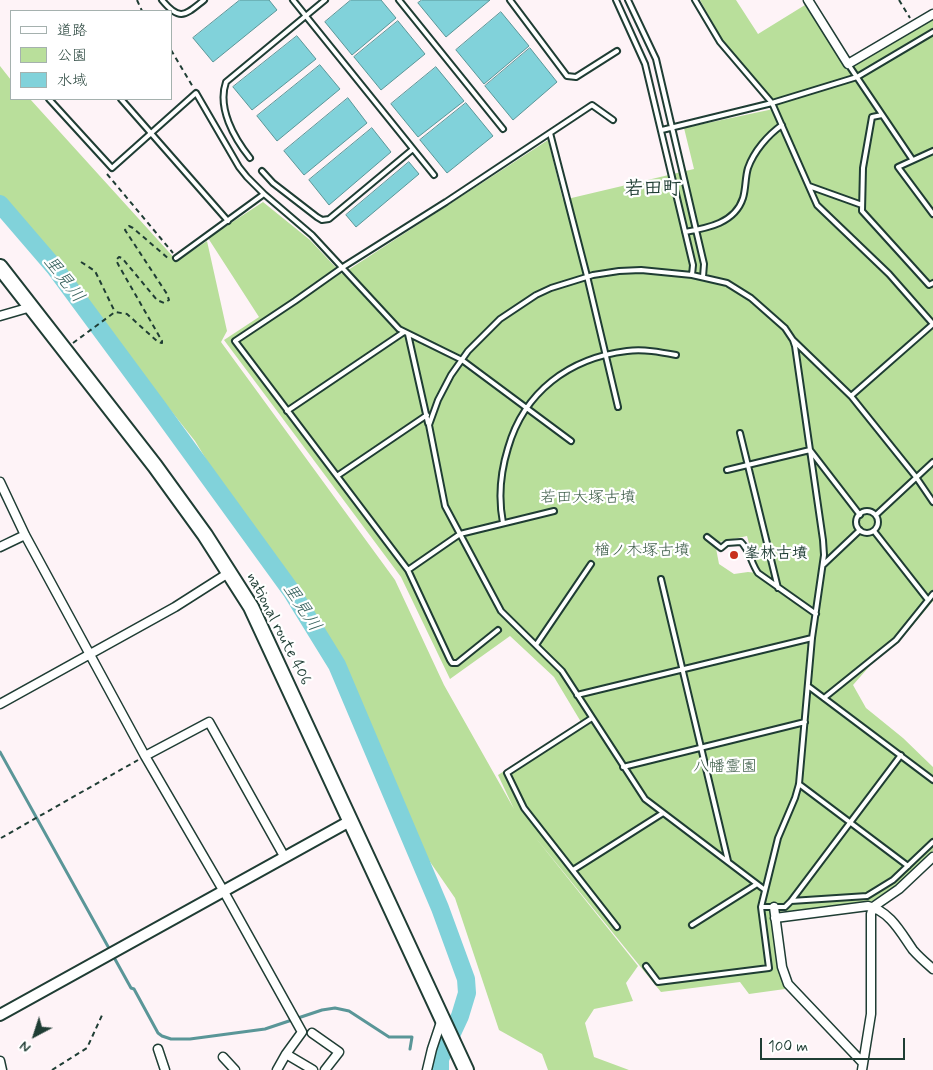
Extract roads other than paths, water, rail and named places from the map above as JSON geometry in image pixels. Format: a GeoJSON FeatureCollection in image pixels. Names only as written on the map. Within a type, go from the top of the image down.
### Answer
{"type":"FeatureCollection","features":[{"type":"Feature","properties":{"kind":"highway","name":"national route 406"},"geometry":{"type":"LineString","coordinates":[[0,267],[155,466],[205,535],[251,607],[466,1070]]}},
{"type":"Feature","properties":{"kind":"street"},"geometry":{"type":"LineString","coordinates":[[808,0],[848,64],[933,14]]}},
{"type":"Feature","properties":{"kind":"street"},"geometry":{"type":"LineString","coordinates":[[0,316],[31,307]]}},
{"type":"Feature","properties":{"kind":"street"},"geometry":{"type":"LineString","coordinates":[[0,482],[25,535],[145,756],[223,890],[302,1032],[277,1070]]}},
{"type":"Feature","properties":{"kind":"street"},"geometry":{"type":"LineString","coordinates":[[0,547],[25,535]]}},
{"type":"Feature","properties":{"kind":"street"},"geometry":{"type":"LineString","coordinates":[[0,704],[175,607],[230,572]]}},
{"type":"Feature","properties":{"kind":"street"},"geometry":{"type":"LineString","coordinates":[[145,756],[209,722],[284,856]]}},
{"type":"Feature","properties":{"kind":"street"},"geometry":{"type":"LineString","coordinates":[[0,1014],[350,821]]}},
{"type":"Feature","properties":{"kind":"street"},"geometry":{"type":"LineString","coordinates":[[862,1066],[871,1014],[871,914],[873,907],[899,888],[933,857]]}},
{"type":"Feature","properties":{"kind":"street"},"geometry":{"type":"LineString","coordinates":[[776,918],[868,906],[873,907],[901,930],[918,955],[933,969]]}},
{"type":"Feature","properties":{"kind":"street"},"geometry":{"type":"LineString","coordinates":[[774,907],[782,967],[788,984],[862,1066]]}},
{"type":"Feature","properties":{"kind":"street"},"geometry":{"type":"LineString","coordinates":[[427,1070],[438,1026],[444,1023]]}},
{"type":"Feature","properties":{"kind":"street"},"geometry":{"type":"LineString","coordinates":[[312,1033],[339,1052],[325,1070]]}},
{"type":"Feature","properties":{"kind":"street"},"geometry":{"type":"LineString","coordinates":[[158,1049],[165,1070]]}},
{"type":"Feature","properties":{"kind":"street"},"geometry":{"type":"LineString","coordinates":[[286,1054],[313,1070]]}},
{"type":"Feature","properties":{"kind":"street"},"geometry":{"type":"LineString","coordinates":[[223,1057],[235,1070]]}},
{"type":"Feature","properties":{"kind":"street"},"geometry":{"type":"LineString","coordinates":[[0,1061],[2,1070]]}},
{"type":"Feature","properties":{"kind":"lane"},"geometry":{"type":"LineString","coordinates":[[172,12],[183,15],[204,0]]}},
{"type":"Feature","properties":{"kind":"lane"},"geometry":{"type":"LineString","coordinates":[[293,0],[434,175]]}},
{"type":"Feature","properties":{"kind":"lane"},"geometry":{"type":"LineString","coordinates":[[250,158],[235,135],[224,108],[222,98],[226,82],[325,0]]}},
{"type":"Feature","properties":{"kind":"lane"},"geometry":{"type":"LineString","coordinates":[[399,0],[503,129]]}},
{"type":"Feature","properties":{"kind":"lane"},"geometry":{"type":"LineString","coordinates":[[510,0],[567,76],[576,77],[617,50]]}},
{"type":"Feature","properties":{"kind":"lane"},"geometry":{"type":"LineString","coordinates":[[616,0],[645,64],[686,232],[693,265],[692,275]]}},
{"type":"Feature","properties":{"kind":"lane"},"geometry":{"type":"LineString","coordinates":[[628,0],[656,59],[704,264],[702,277]]}},
{"type":"Feature","properties":{"kind":"lane"},"geometry":{"type":"LineString","coordinates":[[696,0],[720,42],[772,104],[817,205],[889,274],[933,324],[850,396]]}},
{"type":"Feature","properties":{"kind":"lane"},"geometry":{"type":"LineString","coordinates":[[662,130],[772,104],[857,78],[933,32]]}},
{"type":"Feature","properties":{"kind":"lane"},"geometry":{"type":"LineString","coordinates":[[848,64],[912,159]]}},
{"type":"Feature","properties":{"kind":"lane"},"geometry":{"type":"LineString","coordinates":[[50,100],[112,168],[196,93],[247,177],[312,235],[399,329],[462,360],[571,440]]}},
{"type":"Feature","properties":{"kind":"lane"},"geometry":{"type":"LineString","coordinates":[[122,100],[228,220]]}},
{"type":"Feature","properties":{"kind":"lane"},"geometry":{"type":"LineString","coordinates":[[498,630],[457,663],[452,663],[408,570],[235,341],[343,267],[446,202],[592,105],[613,120]]}},
{"type":"Feature","properties":{"kind":"lane"},"geometry":{"type":"LineString","coordinates":[[882,115],[872,117],[863,168],[862,211],[929,285],[933,283]]}},
{"type":"Feature","properties":{"kind":"lane"},"geometry":{"type":"LineString","coordinates":[[686,232],[719,223],[733,214],[739,207],[743,197],[750,163],[764,141],[782,125]]}},
{"type":"Feature","properties":{"kind":"lane"},"geometry":{"type":"LineString","coordinates":[[550,133],[618,407]]}},
{"type":"Feature","properties":{"kind":"lane"},"geometry":{"type":"LineString","coordinates":[[262,171],[273,184],[322,220],[328,219],[413,149]]}},
{"type":"Feature","properties":{"kind":"lane"},"geometry":{"type":"LineString","coordinates":[[933,151],[898,167],[933,214]]}},
{"type":"Feature","properties":{"kind":"lane"},"geometry":{"type":"LineString","coordinates":[[809,186],[862,205]]}},
{"type":"Feature","properties":{"kind":"lane"},"geometry":{"type":"LineString","coordinates":[[176,258],[264,194]]}},
{"type":"Feature","properties":{"kind":"lane"},"geometry":{"type":"LineString","coordinates":[[429,425],[444,387],[462,360],[478,340],[511,310],[551,288],[587,276],[641,270],[692,275],[727,283],[739,290],[785,328],[793,340],[850,396],[916,477],[933,502]]}},
{"type":"Feature","properties":{"kind":"lane"},"geometry":{"type":"LineString","coordinates":[[287,411],[406,333]]}},
{"type":"Feature","properties":{"kind":"lane"},"geometry":{"type":"LineString","coordinates":[[406,333],[427,415],[445,506],[501,611],[562,671],[645,799],[765,890]]}},
{"type":"Feature","properties":{"kind":"lane"},"geometry":{"type":"LineString","coordinates":[[646,966],[658,982],[769,968],[761,907],[778,838],[799,784],[812,638],[822,566],[823,540],[793,340]]}},
{"type":"Feature","properties":{"kind":"lane"},"geometry":{"type":"LineString","coordinates":[[503,523],[500,502],[502,468],[511,438],[516,424],[526,408],[545,386],[563,373],[606,355],[644,350],[676,355]]}},
{"type":"Feature","properties":{"kind":"lane"},"geometry":{"type":"LineString","coordinates":[[337,476],[427,415]]}},
{"type":"Feature","properties":{"kind":"lane"},"geometry":{"type":"LineString","coordinates":[[740,433],[778,588]]}},
{"type":"Feature","properties":{"kind":"lane"},"geometry":{"type":"LineString","coordinates":[[727,470],[810,450]]}},
{"type":"Feature","properties":{"kind":"lane"},"geometry":{"type":"LineString","coordinates":[[810,450],[860,514]]}},
{"type":"Feature","properties":{"kind":"lane"},"geometry":{"type":"LineString","coordinates":[[876,515],[933,462]]}},
{"type":"Feature","properties":{"kind":"lane"},"geometry":{"type":"LineString","coordinates":[[408,570],[460,534],[554,511]]}},
{"type":"Feature","properties":{"kind":"lane"},"geometry":{"type":"LineString","coordinates":[[869,512],[876,515],[878,523],[874,531],[866,533],[860,530],[856,521],[860,514],[869,512]]}},
{"type":"Feature","properties":{"kind":"lane"},"geometry":{"type":"LineString","coordinates":[[822,566],[860,530]]}},
{"type":"Feature","properties":{"kind":"lane"},"geometry":{"type":"LineString","coordinates":[[874,531],[928,600]]}},
{"type":"Feature","properties":{"kind":"lane"},"geometry":{"type":"LineString","coordinates":[[707,537],[721,548],[728,543],[741,542],[758,573],[816,614]]}},
{"type":"Feature","properties":{"kind":"lane"},"geometry":{"type":"LineString","coordinates":[[536,645],[590,564]]}},
{"type":"Feature","properties":{"kind":"lane"},"geometry":{"type":"LineString","coordinates":[[661,578],[728,862]]}},
{"type":"Feature","properties":{"kind":"lane"},"geometry":{"type":"LineString","coordinates":[[824,698],[896,640],[933,594]]}},
{"type":"Feature","properties":{"kind":"lane"},"geometry":{"type":"LineString","coordinates":[[577,695],[812,638]]}},
{"type":"Feature","properties":{"kind":"lane"},"geometry":{"type":"LineString","coordinates":[[808,686],[933,780]]}},
{"type":"Feature","properties":{"kind":"lane"},"geometry":{"type":"LineString","coordinates":[[592,718],[507,774],[524,808],[617,927]]}},
{"type":"Feature","properties":{"kind":"lane"},"geometry":{"type":"LineString","coordinates":[[624,767],[804,722]]}},
{"type":"Feature","properties":{"kind":"lane"},"geometry":{"type":"LineString","coordinates":[[761,907],[785,907],[791,901],[900,755]]}},
{"type":"Feature","properties":{"kind":"lane"},"geometry":{"type":"LineString","coordinates":[[799,784],[908,866]]}},
{"type":"Feature","properties":{"kind":"lane"},"geometry":{"type":"LineString","coordinates":[[573,870],[663,813]]}},
{"type":"Feature","properties":{"kind":"lane"},"geometry":{"type":"LineString","coordinates":[[791,901],[867,896],[893,880],[933,842]]}},
{"type":"Feature","properties":{"kind":"lane"},"geometry":{"type":"LineString","coordinates":[[692,925],[757,884]]}},
{"type":"Feature","properties":{"kind":"water"},"geometry":{"type":"Polygon","coordinates":[[[240,0],[269,0],[277,10],[213,62],[193,38],[240,0]]]}},
{"type":"Feature","properties":{"kind":"water"},"geometry":{"type":"Polygon","coordinates":[[[351,0],[381,0],[396,18],[352,55],[325,22],[351,0]]]}},
{"type":"Feature","properties":{"kind":"water"},"geometry":{"type":"Polygon","coordinates":[[[422,0],[490,0],[446,37],[418,3],[422,0]]]}},
{"type":"Feature","properties":{"kind":"water"},"geometry":{"type":"Polygon","coordinates":[[[501,12],[529,46],[484,84],[456,50],[501,12]]]}},
{"type":"Feature","properties":{"kind":"water"},"geometry":{"type":"Polygon","coordinates":[[[398,21],[425,54],[381,90],[354,57],[398,21]]]}},
{"type":"Feature","properties":{"kind":"water"},"geometry":{"type":"Polygon","coordinates":[[[297,36],[316,59],[252,110],[233,87],[297,36]]]}},
{"type":"Feature","properties":{"kind":"water"},"geometry":{"type":"Polygon","coordinates":[[[530,48],[557,82],[513,120],[485,86],[530,48]]]}},
{"type":"Feature","properties":{"kind":"water"},"geometry":{"type":"Polygon","coordinates":[[[320,65],[340,89],[277,141],[257,116],[320,65]]]}},
{"type":"Feature","properties":{"kind":"water"},"geometry":{"type":"Polygon","coordinates":[[[436,67],[464,101],[418,137],[391,104],[436,67]]]}},
{"type":"Feature","properties":{"kind":"water"},"geometry":{"type":"Polygon","coordinates":[[[348,98],[367,123],[304,175],[284,151],[348,98]]]}},
{"type":"Feature","properties":{"kind":"water"},"geometry":{"type":"Polygon","coordinates":[[[466,103],[493,136],[447,173],[420,140],[466,103]]]}},
{"type":"Feature","properties":{"kind":"water"},"geometry":{"type":"Polygon","coordinates":[[[372,128],[391,152],[329,205],[309,180],[372,128]]]}},
{"type":"Feature","properties":{"kind":"water"},"geometry":{"type":"Polygon","coordinates":[[[409,162],[419,174],[356,227],[346,215],[409,162]]]}},
{"type":"Feature","properties":{"kind":"waterway","name":"里見川"},"geometry":{"type":"LineString","coordinates":[[0,204],[55,268],[157,406],[292,592],[337,665],[440,908],[466,979],[467,993],[460,1016],[440,1059],[440,1070]]}},
{"type":"Feature","properties":{"kind":"waterway"},"geometry":{"type":"LineString","coordinates":[[0,752],[131,988],[134,989],[158,1033],[162,1036],[171,1039],[190,1039],[265,1029],[322,1010],[335,1008],[349,1011],[389,1037],[412,1037],[410,1049]]}},
{"type":"Feature","properties":{"kind":"place","name":"峯林古墳"},"geometry":{"type":"Point","coordinates":[734,555]}},
{"type":"Feature","properties":{"kind":"district","name":"若田町"},"geometry":{"type":"Point","coordinates":[653,190]}},
{"type":"Feature","properties":{"kind":"park label","name":"若田大塚古墳"},"geometry":{"type":"Point","coordinates":[588,499]}},
{"type":"Feature","properties":{"kind":"park label","name":"楢ノ木塚古墳"},"geometry":{"type":"Point","coordinates":[642,552]}},
{"type":"Feature","properties":{"kind":"park label","name":"八幡霊園"},"geometry":{"type":"Point","coordinates":[725,768]}}]}
